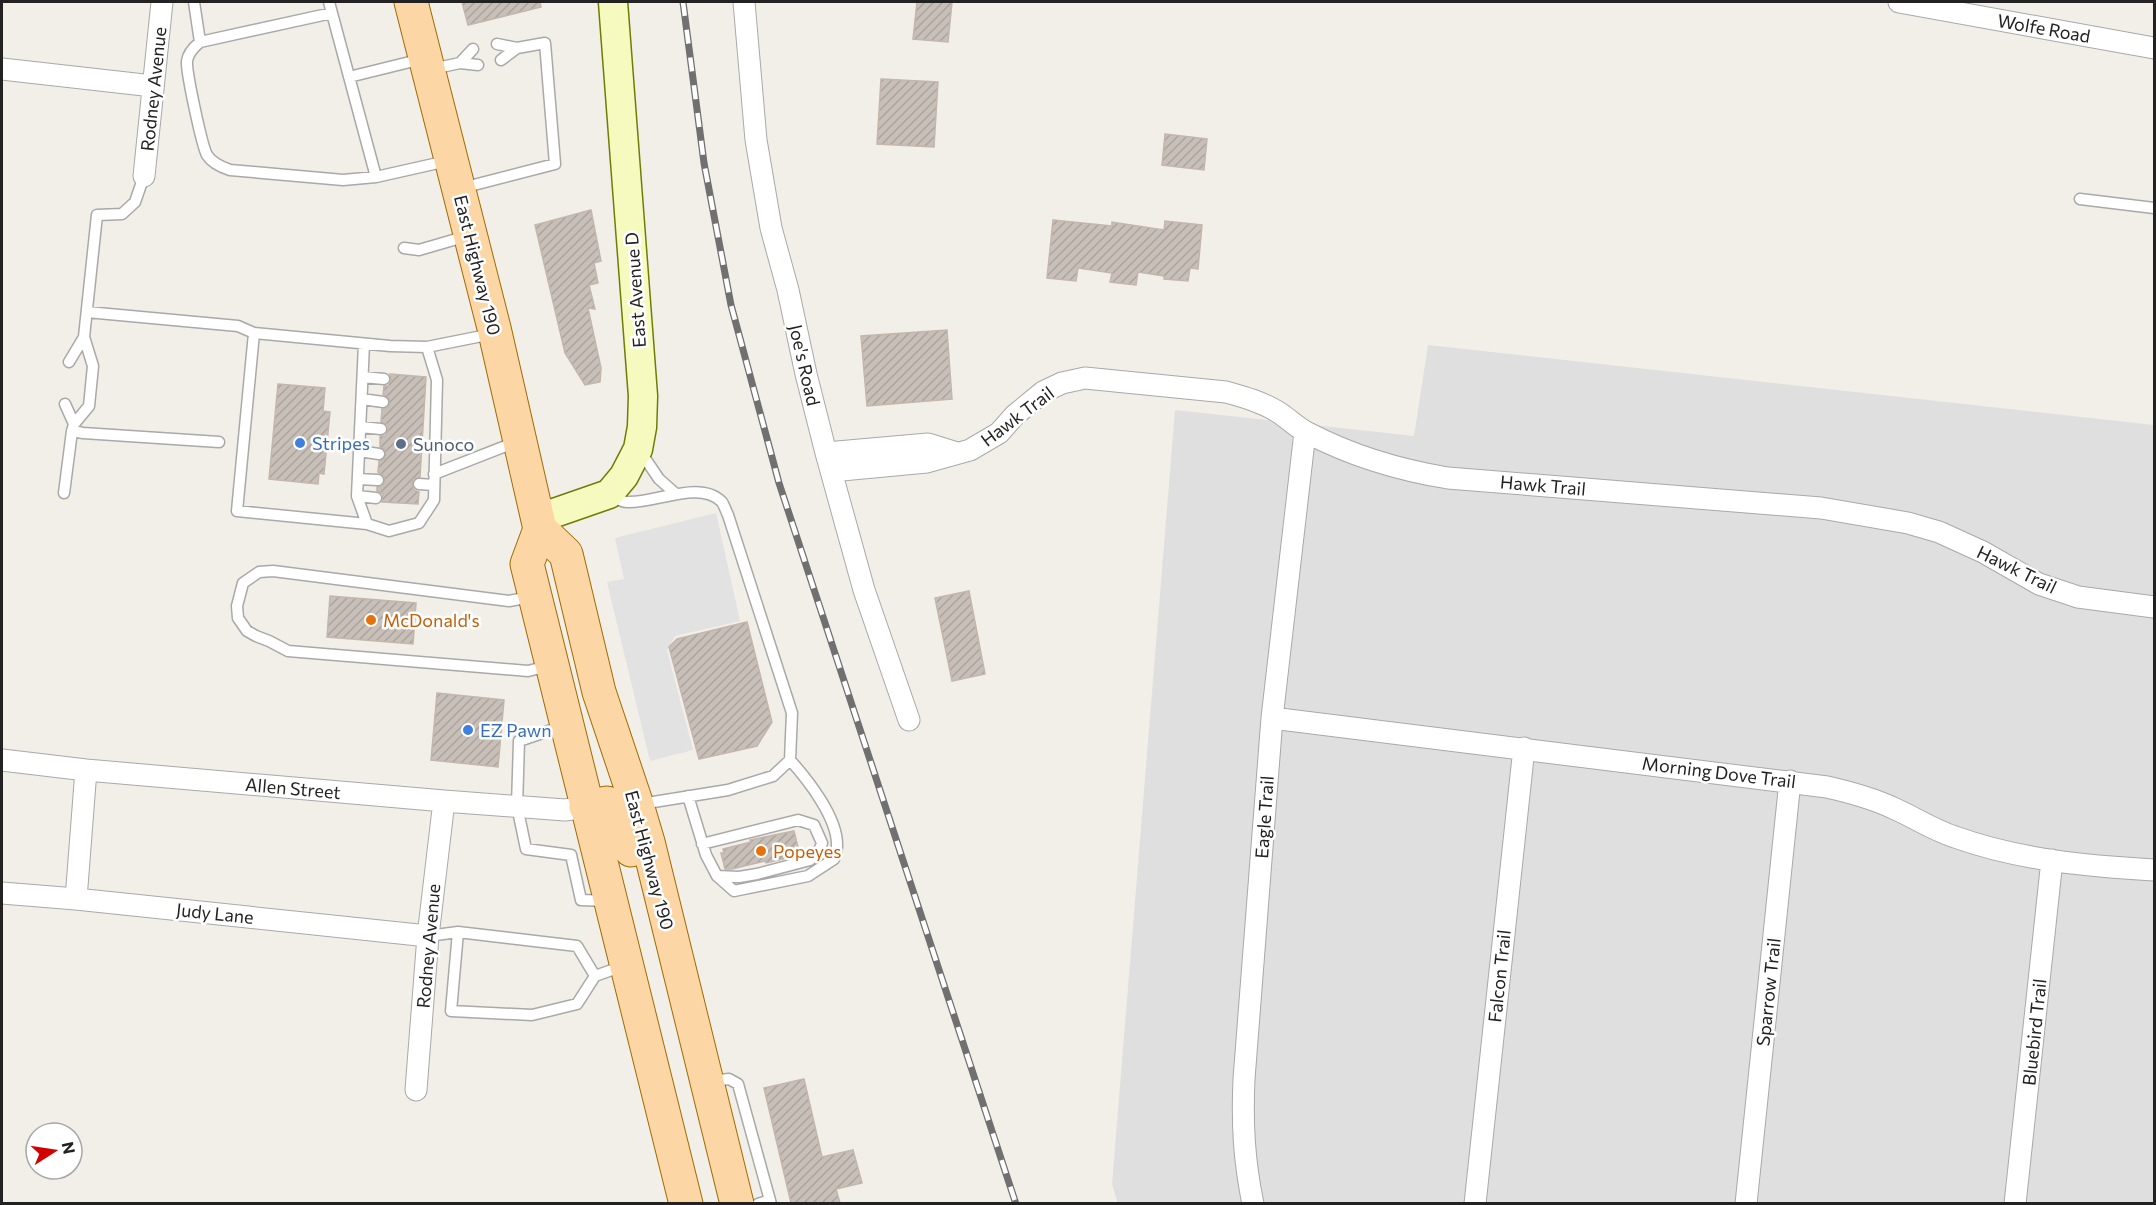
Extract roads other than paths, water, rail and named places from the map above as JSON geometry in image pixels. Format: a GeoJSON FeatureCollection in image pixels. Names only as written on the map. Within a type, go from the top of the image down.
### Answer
{"type":"FeatureCollection","features":[{"type":"Feature","properties":{"kind":"main road","name":"East Highway 190"},"geometry":{"type":"LineString","coordinates":[[411,2],[495,334],[538,524],[566,554],[599,692],[638,805],[737,1203]]}},
{"type":"Feature","properties":{"kind":"main road","name":"East Avenue D"},"geometry":{"type":"LineString","coordinates":[[609,494],[624,477],[638,448],[642,427],[643,396],[613,2]]}},
{"type":"Feature","properties":{"kind":"main road"},"geometry":{"type":"LineString","coordinates":[[609,494],[538,524],[527,564],[686,1203]]}},
{"type":"Feature","properties":{"kind":"main road"},"geometry":{"type":"LineString","coordinates":[[586,807],[607,803],[618,811],[625,824],[664,989],[691,1020]]}},
{"type":"Feature","properties":{"kind":"street","name":"Rodney Avenue"},"geometry":{"type":"LineString","coordinates":[[144,176],[162,2]]}},
{"type":"Feature","properties":{"kind":"street","name":"Joe's Road"},"geometry":{"type":"LineString","coordinates":[[744,2],[756,140],[771,228],[788,290],[806,374],[864,590],[909,720]]}},
{"type":"Feature","properties":{"kind":"street","name":"Wolfe Road"},"geometry":{"type":"LineString","coordinates":[[1899,2],[2154,48]]}},
{"type":"Feature","properties":{"kind":"street"},"geometry":{"type":"LineString","coordinates":[[2,69],[153,86]]}},
{"type":"Feature","properties":{"kind":"street","name":"Hawk Trail"},"geometry":{"type":"LineString","coordinates":[[829,462],[928,444],[957,453],[970,450],[999,433],[1015,415],[1043,392],[1062,383],[1085,378],[1226,392],[1251,399],[1276,411],[1305,432],[1352,454],[1431,475],[1821,508],[1908,523],[1940,532],[1975,548],[2038,584],[2078,597],[2154,607]]}},
{"type":"Feature","properties":{"kind":"street","name":"Eagle Trail"},"geometry":{"type":"LineString","coordinates":[[1253,1203],[1245,1164],[1242,1121],[1244,1079],[1272,718],[1305,432]]}},
{"type":"Feature","properties":{"kind":"street","name":"Morning Dove Trail"},"geometry":{"type":"LineString","coordinates":[[1272,718],[1827,787],[1857,794],[1892,807],[1952,837],[1979,846],[2052,861],[2154,870]]}},
{"type":"Feature","properties":{"kind":"street","name":"Falcon Trail"},"geometry":{"type":"LineString","coordinates":[[1475,1203],[1524,748]]}},
{"type":"Feature","properties":{"kind":"street","name":"Allen Street"},"geometry":{"type":"LineString","coordinates":[[2,760],[86,770],[444,801],[565,810],[586,807]]}},
{"type":"Feature","properties":{"kind":"street"},"geometry":{"type":"LineString","coordinates":[[76,899],[86,770]]}},
{"type":"Feature","properties":{"kind":"street","name":"Sparrow Trail"},"geometry":{"type":"LineString","coordinates":[[1746,1203],[1790,781]]}},
{"type":"Feature","properties":{"kind":"street","name":"Rodney Avenue"},"geometry":{"type":"LineString","coordinates":[[416,1090],[428,936],[444,801]]}},
{"type":"Feature","properties":{"kind":"street","name":"Bluebird Trail"},"geometry":{"type":"LineString","coordinates":[[2015,1203],[2052,861]]}},
{"type":"Feature","properties":{"kind":"street","name":"Judy Lane"},"geometry":{"type":"LineString","coordinates":[[2,893],[428,936]]}},
{"type":"Feature","properties":{"kind":"lane"},"geometry":{"type":"LineString","coordinates":[[194,2],[200,42]]}},
{"type":"Feature","properties":{"kind":"lane"},"geometry":{"type":"LineString","coordinates":[[376,177],[331,7],[200,42],[190,54],[187,68],[205,150],[215,163],[231,170],[343,180],[455,174],[555,164],[545,43],[517,48],[497,44]]}},
{"type":"Feature","properties":{"kind":"lane"},"geometry":{"type":"LineString","coordinates":[[501,60],[517,48]]}},
{"type":"Feature","properties":{"kind":"lane"},"geometry":{"type":"LineString","coordinates":[[460,63],[473,49]]}},
{"type":"Feature","properties":{"kind":"lane"},"geometry":{"type":"LineString","coordinates":[[349,77],[427,64],[478,65]]}},
{"type":"Feature","properties":{"kind":"lane"},"geometry":{"type":"LineString","coordinates":[[73,427],[89,406],[93,366],[84,337],[97,215],[122,214],[135,202],[144,176]]}},
{"type":"Feature","properties":{"kind":"lane"},"geometry":{"type":"LineString","coordinates":[[2080,199],[2154,208]]}},
{"type":"Feature","properties":{"kind":"lane"},"geometry":{"type":"LineString","coordinates":[[404,248],[419,250],[470,235]]}},
{"type":"Feature","properties":{"kind":"lane"},"geometry":{"type":"LineString","coordinates":[[87,312],[238,326],[254,333],[364,344],[427,347],[495,334]]}},
{"type":"Feature","properties":{"kind":"lane"},"geometry":{"type":"LineString","coordinates":[[254,333],[237,512],[367,524],[389,531],[420,523],[434,500],[435,433],[430,406],[431,383],[427,347]]}},
{"type":"Feature","properties":{"kind":"lane"},"geometry":{"type":"LineString","coordinates":[[69,362],[84,337]]}},
{"type":"Feature","properties":{"kind":"lane"},"geometry":{"type":"LineString","coordinates":[[364,344],[357,496],[367,524]]}},
{"type":"Feature","properties":{"kind":"lane"},"geometry":{"type":"LineString","coordinates":[[363,377],[384,379]]}},
{"type":"Feature","properties":{"kind":"lane"},"geometry":{"type":"LineString","coordinates":[[362,399],[382,402]]}},
{"type":"Feature","properties":{"kind":"lane"},"geometry":{"type":"LineString","coordinates":[[64,493],[73,427],[65,404]]}},
{"type":"Feature","properties":{"kind":"lane"},"geometry":{"type":"LineString","coordinates":[[73,427],[219,442]]}},
{"type":"Feature","properties":{"kind":"lane"},"geometry":{"type":"LineString","coordinates":[[360,427],[381,429]]}},
{"type":"Feature","properties":{"kind":"lane"},"geometry":{"type":"LineString","coordinates":[[423,433],[435,433]]}},
{"type":"Feature","properties":{"kind":"lane"},"geometry":{"type":"LineString","coordinates":[[419,484],[434,480],[519,441]]}},
{"type":"Feature","properties":{"kind":"lane"},"geometry":{"type":"LineString","coordinates":[[638,448],[659,479],[676,494]]}},
{"type":"Feature","properties":{"kind":"lane"},"geometry":{"type":"LineString","coordinates":[[359,451],[379,454]]}},
{"type":"Feature","properties":{"kind":"lane"},"geometry":{"type":"LineString","coordinates":[[421,456],[434,458]]}},
{"type":"Feature","properties":{"kind":"lane"},"geometry":{"type":"LineString","coordinates":[[358,479],[378,480]]}},
{"type":"Feature","properties":{"kind":"lane"},"geometry":{"type":"LineString","coordinates":[[609,494],[625,502],[704,492],[721,501],[728,514],[792,713],[790,760],[773,776],[728,790],[638,805]]}},
{"type":"Feature","properties":{"kind":"lane"},"geometry":{"type":"LineString","coordinates":[[357,496],[376,498]]}},
{"type":"Feature","properties":{"kind":"lane"},"geometry":{"type":"LineString","coordinates":[[418,502],[431,503]]}},
{"type":"Feature","properties":{"kind":"lane"},"geometry":{"type":"LineString","coordinates":[[534,596],[508,601],[273,571],[259,572],[243,583],[237,606],[238,618],[247,630],[288,651],[528,670],[551,666]]}},
{"type":"Feature","properties":{"kind":"lane"},"geometry":{"type":"LineString","coordinates":[[566,725],[519,741],[517,806],[526,849],[571,855],[581,900],[610,901]]}},
{"type":"Feature","properties":{"kind":"lane"},"geometry":{"type":"LineString","coordinates":[[688,796],[702,844],[717,876],[734,891],[808,876],[834,859],[837,846],[835,832],[826,810],[803,774],[790,760]]}},
{"type":"Feature","properties":{"kind":"lane"},"geometry":{"type":"LineString","coordinates":[[702,844],[798,820],[814,825],[822,843],[819,851],[810,860],[739,878],[717,876]]}},
{"type":"Feature","properties":{"kind":"lane"},"geometry":{"type":"LineString","coordinates":[[428,936],[459,932],[578,946],[595,976]]}},
{"type":"Feature","properties":{"kind":"lane"},"geometry":{"type":"LineString","coordinates":[[459,932],[451,1011],[532,1015],[577,1004],[595,976],[626,965]]}},
{"type":"Feature","properties":{"kind":"lane"},"geometry":{"type":"LineString","coordinates":[[706,1082],[729,1078],[738,1084],[770,1202],[758,1203]]}},
{"type":"Feature","properties":{"kind":"railway"},"geometry":{"type":"LineString","coordinates":[[683,2],[704,163],[731,305],[779,483],[1016,1204]]}},
{"type":"Feature","properties":{"kind":"place","name":"Stripes"},"geometry":{"type":"Point","coordinates":[300,443]}},
{"type":"Feature","properties":{"kind":"place","name":"Sunoco"},"geometry":{"type":"Point","coordinates":[401,444]}},
{"type":"Feature","properties":{"kind":"place","name":"McDonald's"},"geometry":{"type":"Point","coordinates":[371,620]}},
{"type":"Feature","properties":{"kind":"place","name":"EZ Pawn"},"geometry":{"type":"Point","coordinates":[468,730]}},
{"type":"Feature","properties":{"kind":"place","name":"Popeyes"},"geometry":{"type":"Point","coordinates":[761,851]}}]}
